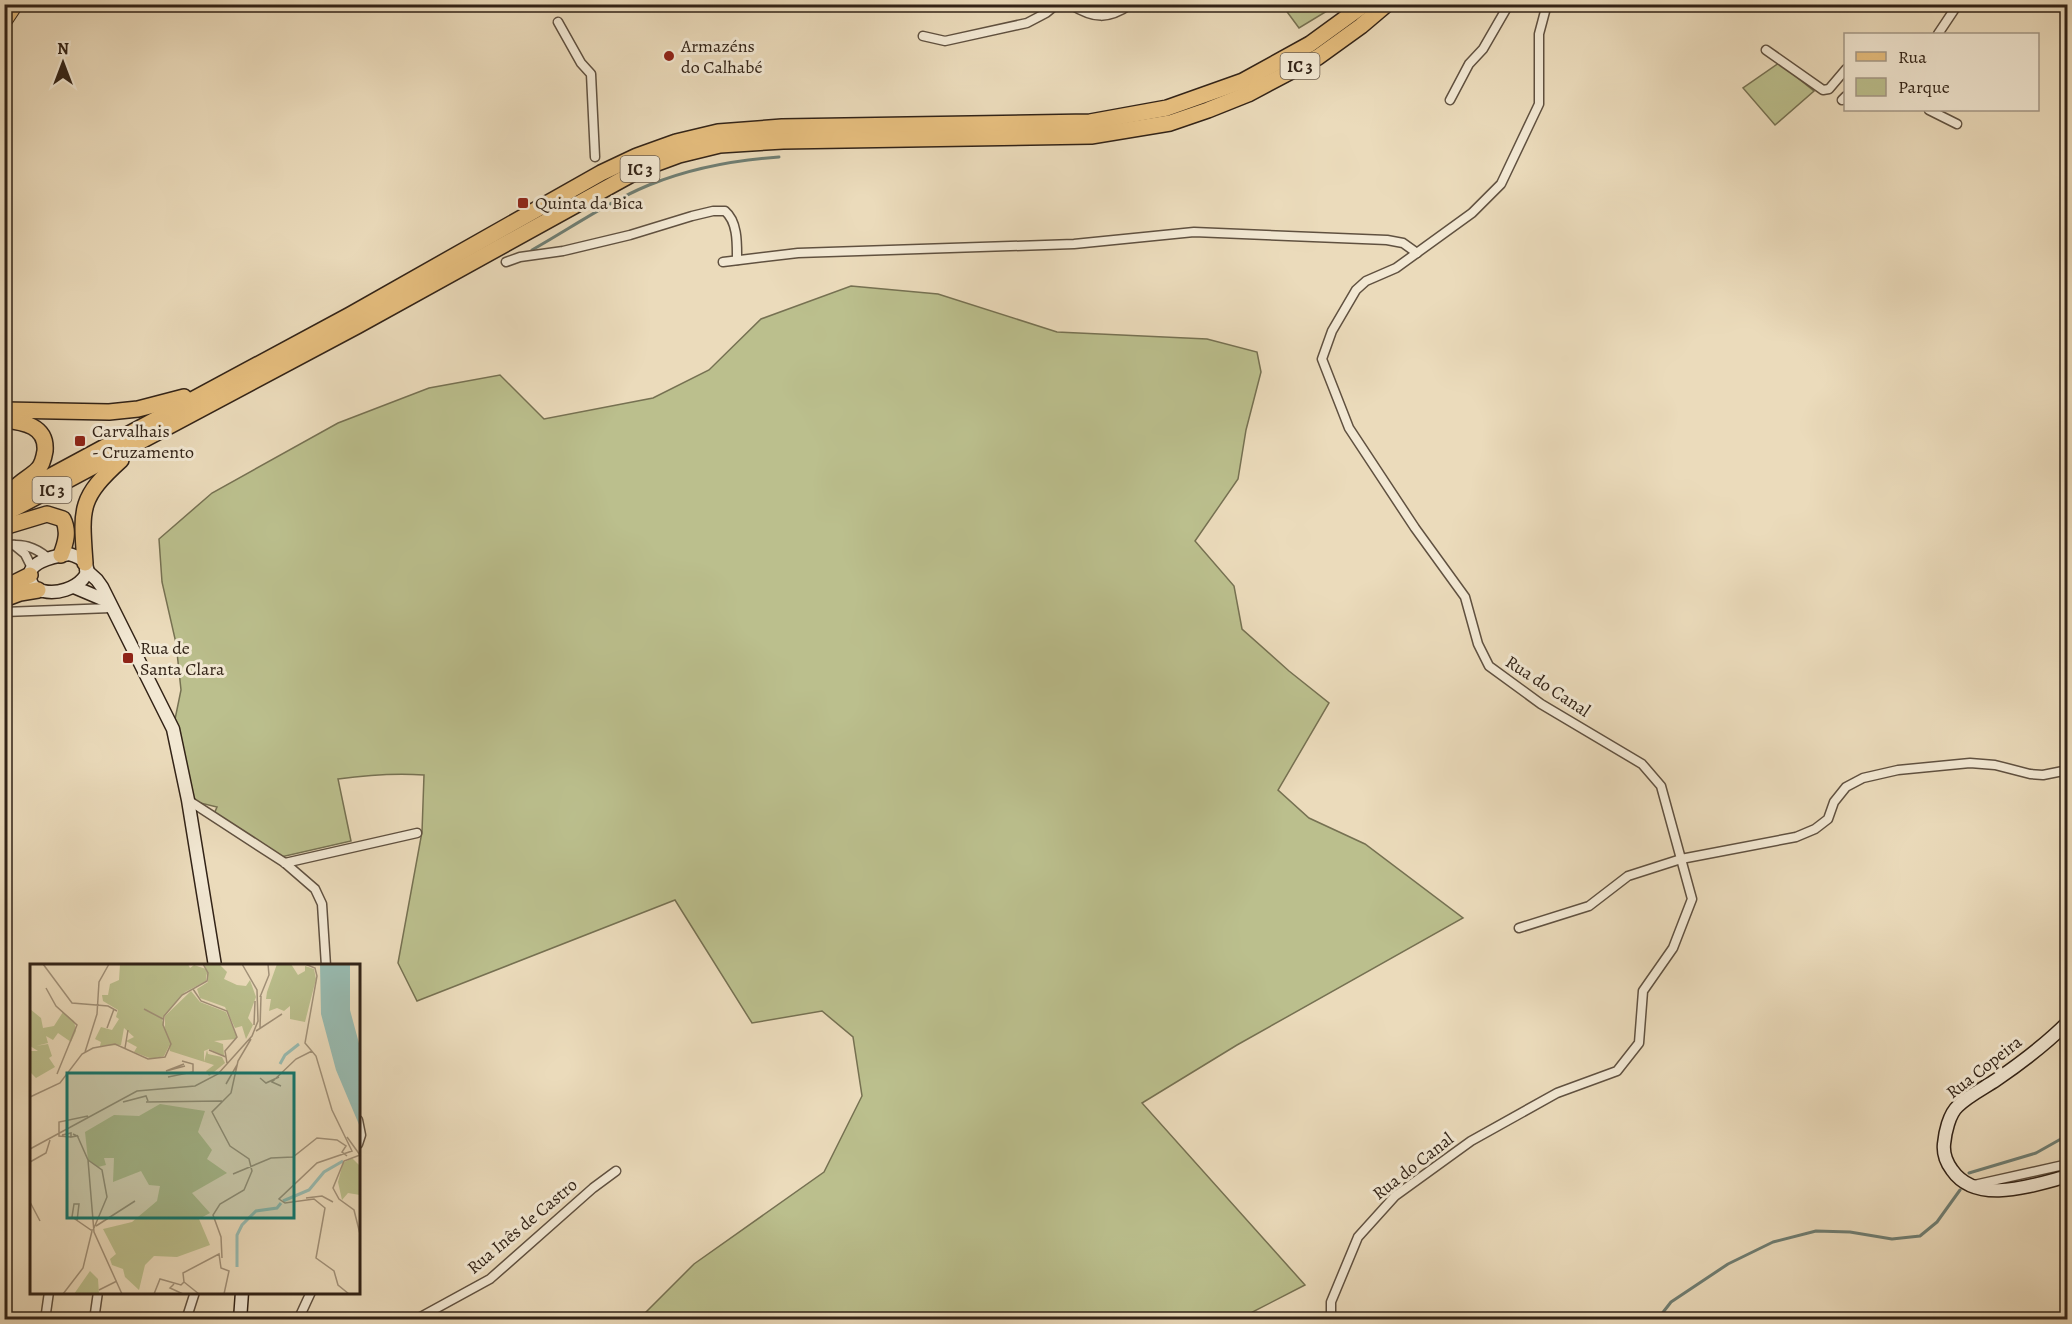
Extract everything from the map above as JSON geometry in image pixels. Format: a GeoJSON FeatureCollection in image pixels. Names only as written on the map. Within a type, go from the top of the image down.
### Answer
{"type":"FeatureCollection","features":[{"type":"Feature","properties":{"kind":"highway","name":"IC 3"},"geometry":{"type":"LineString","coordinates":[[4,498],[49,477],[350,315],[601,173],[636,156],[676,142],[718,132],[782,127],[1090,122],[1167,108],[1243,81],[1310,44],[1365,4]]}},
{"type":"Feature","properties":{"kind":"highway","name":"IC 3"},"geometry":{"type":"LineString","coordinates":[[4,514],[357,326],[641,169],[679,155],[720,145],[783,141],[1091,136],[1170,123],[1208,111],[1248,94],[1298,67],[1344,39],[1386,4]]}},
{"type":"Feature","properties":{"kind":"highway"},"geometry":{"type":"LineString","coordinates":[[4,410],[109,412],[138,409],[208,391]]}},
{"type":"Feature","properties":{"kind":"highway"},"geometry":{"type":"LineString","coordinates":[[4,420],[23,422],[36,428],[43,438],[45,449],[44,459],[39,469],[25,478],[4,498]]}},
{"type":"Feature","properties":{"kind":"highway"},"geometry":{"type":"LineString","coordinates":[[86,566],[82,519],[89,495],[99,480],[136,445]]}},
{"type":"Feature","properties":{"kind":"highway"},"geometry":{"type":"LineString","coordinates":[[4,527],[38,516],[54,515],[63,519],[67,527],[67,535],[55,557]]}},
{"type":"Feature","properties":{"kind":"highway"},"geometry":{"type":"LineString","coordinates":[[4,588],[31,572]]}},
{"type":"Feature","properties":{"kind":"highway"},"geometry":{"type":"LineString","coordinates":[[4,598],[38,590]]}},
{"type":"Feature","properties":{"kind":"main road"},"geometry":{"type":"LineString","coordinates":[[4,22],[16,4]]}},
{"type":"Feature","properties":{"kind":"street"},"geometry":{"type":"LineString","coordinates":[[923,36],[945,41],[1027,22],[1058,4]]}},
{"type":"Feature","properties":{"kind":"street"},"geometry":{"type":"LineString","coordinates":[[1070,4],[1093,15],[1108,16],[1131,4]]}},
{"type":"Feature","properties":{"kind":"street"},"geometry":{"type":"LineString","coordinates":[[1450,100],[1469,64],[1483,49],[1509,4]]}},
{"type":"Feature","properties":{"kind":"street","name":"Rua do Canal"},"geometry":{"type":"LineString","coordinates":[[1331,1320],[1331,1302],[1358,1237],[1395,1196],[1472,1141],[1557,1093],[1617,1071],[1638,1043],[1642,991],[1673,948],[1692,899],[1661,786],[1642,764],[1541,704],[1489,666],[1478,644],[1465,597],[1415,528],[1349,428],[1322,358],[1332,331],[1356,290],[1366,281],[1396,268],[1418,253],[1472,213],[1501,184],[1539,104],[1539,34],[1547,4]]}},
{"type":"Feature","properties":{"kind":"street"},"geometry":{"type":"LineString","coordinates":[[1939,33],[1958,4]]}},
{"type":"Feature","properties":{"kind":"street"},"geometry":{"type":"LineString","coordinates":[[558,22],[581,63],[591,74],[595,157]]}},
{"type":"Feature","properties":{"kind":"street"},"geometry":{"type":"LineString","coordinates":[[1766,50],[1824,90],[1829,88],[1844,70]]}},
{"type":"Feature","properties":{"kind":"street"},"geometry":{"type":"LineString","coordinates":[[1931,111],[1957,124]]}},
{"type":"Feature","properties":{"kind":"street"},"geometry":{"type":"LineString","coordinates":[[506,262],[520,257],[563,251],[630,235],[692,216],[720,211],[725,211],[731,218],[736,236],[737,260]]}},
{"type":"Feature","properties":{"kind":"street"},"geometry":{"type":"LineString","coordinates":[[723,262],[798,253],[1074,244],[1194,232],[1387,240],[1403,243],[1418,253]]}},
{"type":"Feature","properties":{"kind":"street"},"geometry":{"type":"LineString","coordinates":[[9,545],[25,554],[31,572],[30,582],[38,590],[47,592],[74,587],[85,578],[86,566]]}},
{"type":"Feature","properties":{"kind":"street"},"geometry":{"type":"LineString","coordinates":[[9,545],[30,546],[55,557]]}},
{"type":"Feature","properties":{"kind":"street"},"geometry":{"type":"LineString","coordinates":[[31,572],[55,557],[69,554],[79,557],[97,580],[165,710],[173,729],[188,800],[215,964]]}},
{"type":"Feature","properties":{"kind":"street"},"geometry":{"type":"LineString","coordinates":[[74,587],[109,604]]}},
{"type":"Feature","properties":{"kind":"street"},"geometry":{"type":"LineString","coordinates":[[4,612],[109,604]]}},
{"type":"Feature","properties":{"kind":"street"},"geometry":{"type":"LineString","coordinates":[[1519,928],[1589,906],[1628,876],[1681,859],[1796,837],[1815,829],[1828,819],[1834,802],[1846,787],[1863,778],[1898,770],[1970,763],[1995,765],[2043,775],[2067,770]]}},
{"type":"Feature","properties":{"kind":"street"},"geometry":{"type":"LineString","coordinates":[[188,800],[285,863],[315,889],[322,904],[326,964]]}},
{"type":"Feature","properties":{"kind":"street"},"geometry":{"type":"LineString","coordinates":[[285,863],[417,833]]}},
{"type":"Feature","properties":{"kind":"street","name":"Rua Copeira"},"geometry":{"type":"LineString","coordinates":[[2067,1022],[2014,1068],[1956,1107],[1945,1132],[1943,1152],[1958,1179],[1996,1191],[2067,1176]]}},
{"type":"Feature","properties":{"kind":"street"},"geometry":{"type":"LineString","coordinates":[[1972,1185],[2067,1164]]}},
{"type":"Feature","properties":{"kind":"street","name":"Rua Inês de Castro"},"geometry":{"type":"LineString","coordinates":[[415,1320],[490,1279],[593,1188],[616,1171]]}},
{"type":"Feature","properties":{"kind":"street"},"geometry":{"type":"LineString","coordinates":[[45,1320],[49,1294]]}},
{"type":"Feature","properties":{"kind":"street"},"geometry":{"type":"LineString","coordinates":[[94,1320],[98,1294]]}},
{"type":"Feature","properties":{"kind":"street"},"geometry":{"type":"LineString","coordinates":[[186,1320],[195,1294]]}},
{"type":"Feature","properties":{"kind":"street"},"geometry":{"type":"LineString","coordinates":[[240,1320],[242,1294]]}},
{"type":"Feature","properties":{"kind":"street"},"geometry":{"type":"LineString","coordinates":[[298,1320],[311,1294]]}},
{"type":"Feature","properties":{"kind":"green space"},"geometry":{"type":"Polygon","coordinates":[[[1282,5],[1337,5],[1299,28],[1282,5]]]}},
{"type":"Feature","properties":{"kind":"green space"},"geometry":{"type":"Polygon","coordinates":[[[1779,63],[1814,91],[1775,125],[1743,88],[1779,63]]]}},
{"type":"Feature","properties":{"kind":"green space"},"geometry":{"type":"Polygon","coordinates":[[[851,286],[938,294],[1057,332],[1207,339],[1257,352],[1261,372],[1246,430],[1238,479],[1195,541],[1234,586],[1242,629],[1329,703],[1278,790],[1309,818],[1365,844],[1463,918],[1237,1045],[1142,1103],[1305,1285],[1239,1319],[639,1319],[694,1264],[824,1172],[862,1096],[853,1037],[822,1011],[752,1023],[675,900],[417,1001],[398,963],[422,832],[424,775],[402,774],[338,779],[351,841],[281,857],[214,814],[217,807],[188,800],[173,729],[181,690],[176,643],[162,582],[159,539],[212,493],[338,423],[429,388],[500,375],[544,419],[653,398],[709,370],[761,319],[851,286]]]}},
{"type":"Feature","properties":{"kind":"waterway"},"geometry":{"type":"LineString","coordinates":[[532,250],[619,199],[649,185],[713,166],[779,157]]}},
{"type":"Feature","properties":{"kind":"waterway"},"geometry":{"type":"LineString","coordinates":[[1969,1173],[2036,1153],[2068,1135]]}},
{"type":"Feature","properties":{"kind":"waterway"},"geometry":{"type":"LineString","coordinates":[[1657,1320],[1671,1302],[1728,1264],[1773,1242],[1816,1231],[1850,1232],[1892,1239],[1920,1236],[1937,1222],[1960,1190]]}},
{"type":"Feature","properties":{"kind":"place","name":"Armazéns do Calhabé"},"geometry":{"type":"Point","coordinates":[669,56]}},
{"type":"Feature","properties":{"kind":"place","name":"Quinta da Bica"},"geometry":{"type":"Point","coordinates":[523,203]}},
{"type":"Feature","properties":{"kind":"place","name":"Carvalhais - Cruzamento"},"geometry":{"type":"Point","coordinates":[80,441]}},
{"type":"Feature","properties":{"kind":"place","name":"Rua de Santa Clara"},"geometry":{"type":"Point","coordinates":[128,658]}}]}
